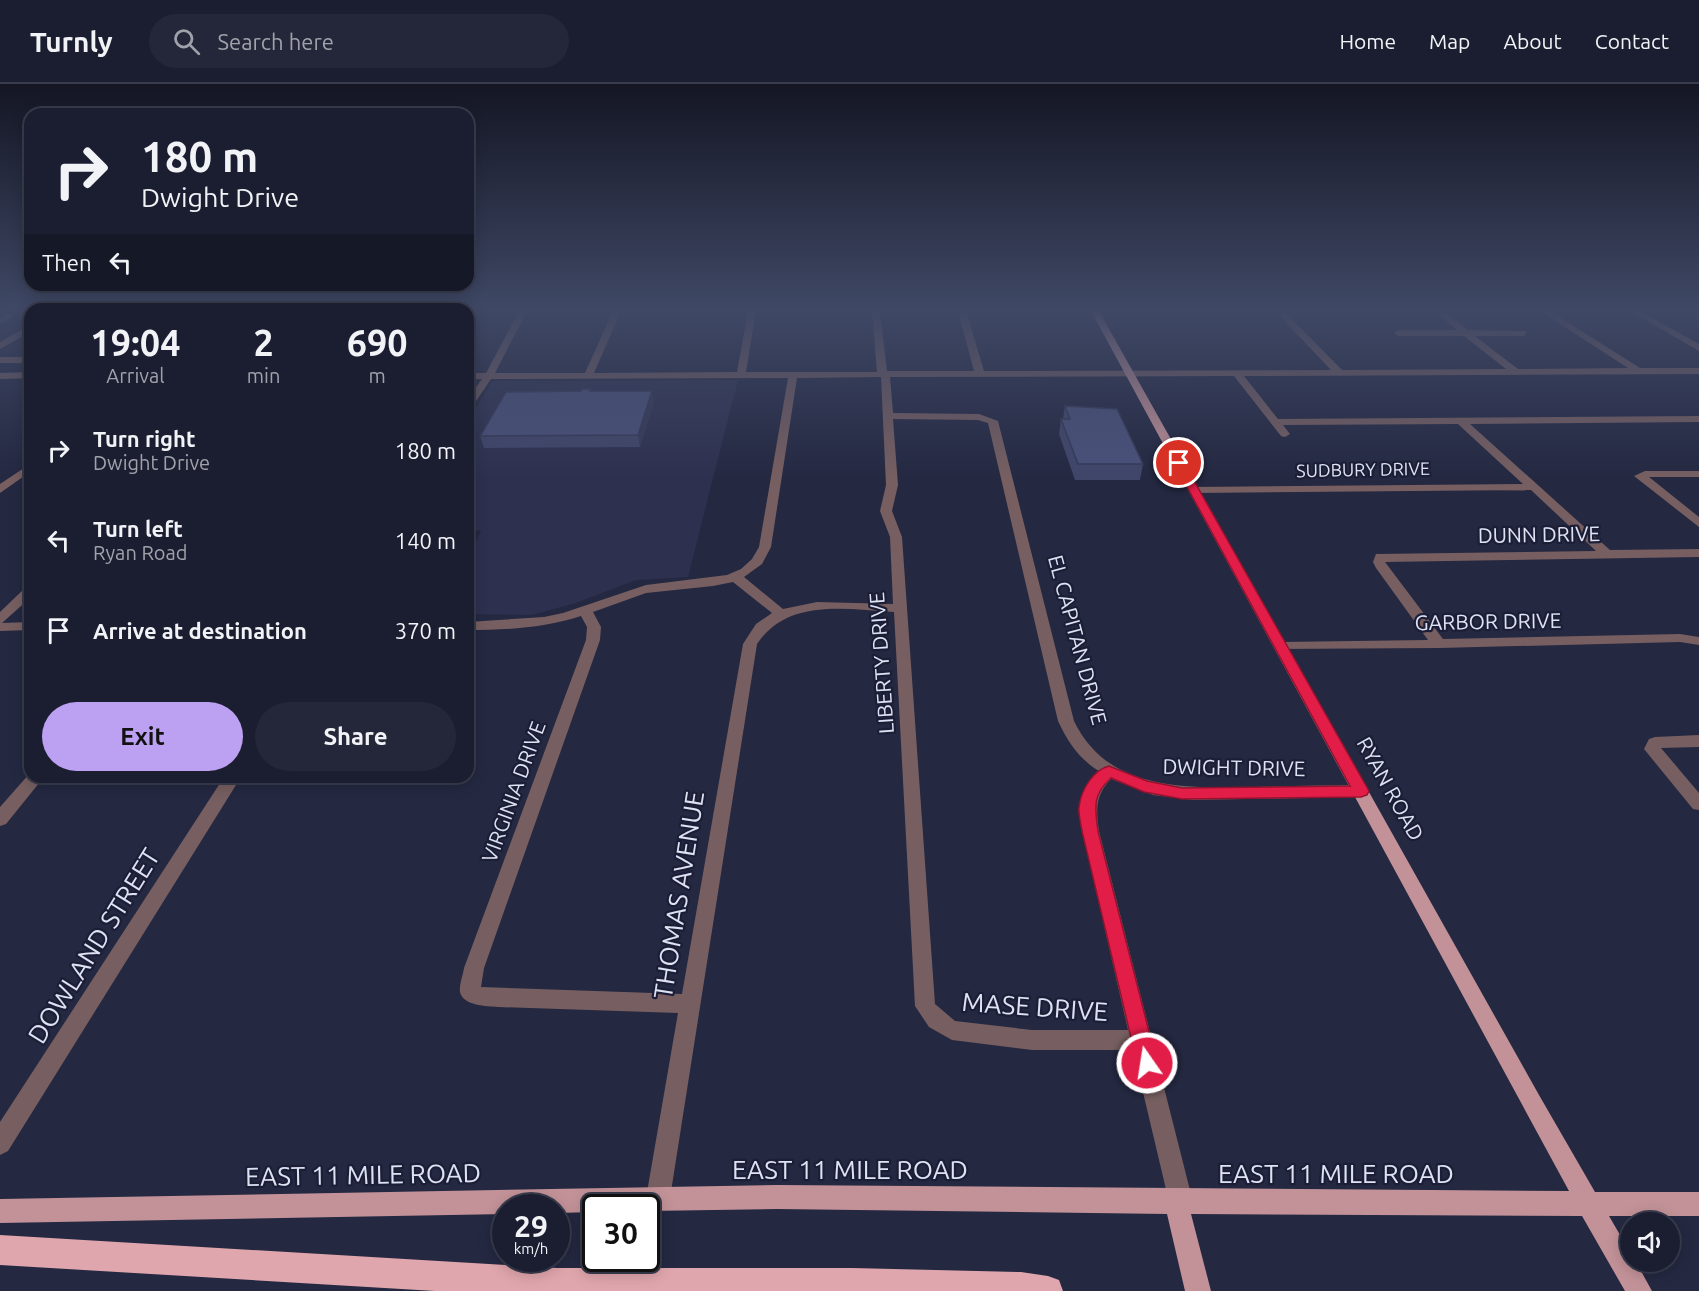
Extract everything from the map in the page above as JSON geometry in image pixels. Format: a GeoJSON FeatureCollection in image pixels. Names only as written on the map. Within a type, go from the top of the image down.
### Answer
{"type":"FeatureCollection","features":[{"type":"Feature","properties":{"kind":"highway"},"geometry":{"type":"LineString","coordinates":[[0,1250],[557,1283],[852,1283],[1021,1287],[1048,1291]]}},
{"type":"Feature","properties":{"kind":"main road","name":"RYAN ROAD"},"geometry":{"type":"LineString","coordinates":[[1127,367],[1531,1103],[1640,1291]]}},
{"type":"Feature","properties":{"kind":"main road","name":"EAST 11 MILE ROAD"},"geometry":{"type":"LineString","coordinates":[[660,1198],[842,1197],[1178,1202],[1699,1204]]}},
{"type":"Feature","properties":{"kind":"main road","name":"EAST 11 MILE ROAD"},"geometry":{"type":"LineString","coordinates":[[0,1211],[582,1200]]}},
{"type":"Feature","properties":{"kind":"main road"},"geometry":{"type":"LineString","coordinates":[[1178,1202],[1198,1291]]}},
{"type":"Feature","properties":{"kind":"street"},"geometry":{"type":"LineString","coordinates":[[474,395],[494,367]]}},
{"type":"Feature","properties":{"kind":"street"},"geometry":{"type":"LineString","coordinates":[[588,376],[592,367]]}},
{"type":"Feature","properties":{"kind":"street"},"geometry":{"type":"LineString","coordinates":[[741,374],[742,367]]}},
{"type":"Feature","properties":{"kind":"street","name":"LIBERTY DRIVE"},"geometry":{"type":"LineString","coordinates":[[881,367],[884,374],[892,485],[886,511],[896,537],[924,998],[930,1015]]}},
{"type":"Feature","properties":{"kind":"street"},"geometry":{"type":"LineString","coordinates":[[978,367],[980,374]]}},
{"type":"Feature","properties":{"kind":"street"},"geometry":{"type":"LineString","coordinates":[[1334,367],[1340,373]]}},
{"type":"Feature","properties":{"kind":"street"},"geometry":{"type":"LineString","coordinates":[[1510,367],[1516,372]]}},
{"type":"Feature","properties":{"kind":"street"},"geometry":{"type":"LineString","coordinates":[[1632,367],[1638,371]]}},
{"type":"Feature","properties":{"kind":"street"},"geometry":{"type":"LineString","coordinates":[[474,376],[1699,371]]}},
{"type":"Feature","properties":{"kind":"street"},"geometry":{"type":"LineString","coordinates":[[1237,373],[1285,434]]}},
{"type":"Feature","properties":{"kind":"street"},"geometry":{"type":"LineString","coordinates":[[474,626],[556,619],[645,589],[710,584],[749,568],[764,552],[793,374]]}},
{"type":"Feature","properties":{"kind":"street"},"geometry":{"type":"LineString","coordinates":[[0,376],[24,375]]}},
{"type":"Feature","properties":{"kind":"street","name":"EL CAPITAN DRIVE"},"geometry":{"type":"LineString","coordinates":[[888,416],[970,417],[993,421],[1069,728],[1088,755],[1109,771]]}},
{"type":"Feature","properties":{"kind":"street"},"geometry":{"type":"LineString","coordinates":[[1275,422],[1699,419]]}},
{"type":"Feature","properties":{"kind":"street"},"geometry":{"type":"LineString","coordinates":[[1461,421],[1607,554]]}},
{"type":"Feature","properties":{"kind":"street"},"geometry":{"type":"LineString","coordinates":[[0,490],[24,472]]}},
{"type":"Feature","properties":{"kind":"street"},"geometry":{"type":"LineString","coordinates":[[1699,474],[1645,474],[1640,476],[1699,523]]}},
{"type":"Feature","properties":{"kind":"street","name":"SUDBURY DRIVE"},"geometry":{"type":"LineString","coordinates":[[1194,490],[1533,487]]}},
{"type":"Feature","properties":{"kind":"street","name":"DUNN DRIVE"},"geometry":{"type":"LineString","coordinates":[[1439,644],[1382,568],[1379,562],[1380,557],[1699,553]]}},
{"type":"Feature","properties":{"kind":"street"},"geometry":{"type":"LineString","coordinates":[[734,576],[781,614]]}},
{"type":"Feature","properties":{"kind":"street"},"geometry":{"type":"LineString","coordinates":[[0,619],[24,597]]}},
{"type":"Feature","properties":{"kind":"street","name":"THOMAS AVENUE"},"geometry":{"type":"LineString","coordinates":[[659,1194],[750,644],[757,632],[781,614],[819,605],[901,608]]}},
{"type":"Feature","properties":{"kind":"street","name":"VIRGINIA DRIVE"},"geometry":{"type":"LineString","coordinates":[[585,610],[594,627],[593,640],[474,969],[470,991],[479,996],[498,998],[690,1004]]}},
{"type":"Feature","properties":{"kind":"street"},"geometry":{"type":"LineString","coordinates":[[0,627],[24,626]]}},
{"type":"Feature","properties":{"kind":"street","name":"GARBOR DRIVE"},"geometry":{"type":"LineString","coordinates":[[1280,646],[1637,639],[1698,640]]}},
{"type":"Feature","properties":{"kind":"street"},"geometry":{"type":"LineString","coordinates":[[1699,741],[1655,743],[1652,749],[1699,804]]}},
{"type":"Feature","properties":{"kind":"street"},"geometry":{"type":"LineString","coordinates":[[1109,771],[1094,785],[1087,807],[1090,831],[1142,1040],[1178,1202]]}},
{"type":"Feature","properties":{"kind":"street","name":"DWIGHT DRIVE"},"geometry":{"type":"LineString","coordinates":[[1109,771],[1144,786],[1182,794],[1361,791]]}},
{"type":"Feature","properties":{"kind":"street"},"geometry":{"type":"LineString","coordinates":[[0,819],[31,783]]}},
{"type":"Feature","properties":{"kind":"street","name":"DOWLAND STREET"},"geometry":{"type":"LineString","coordinates":[[0,1143],[229,783]]}},
{"type":"Feature","properties":{"kind":"street","name":"MASE DRIVE"},"geometry":{"type":"LineString","coordinates":[[930,1015],[952,1030],[1032,1040],[1142,1040]]}},
{"type":"Feature","properties":{"kind":"shaded area"},"geometry":{"type":"Polygon","coordinates":[[[738,380],[688,577],[636,580],[576,603],[532,615],[474,614],[474,546],[481,531],[474,530],[474,411],[492,381],[738,380]]]}},
{"type":"Feature","properties":{"kind":"building"},"geometry":{"type":"Polygon","coordinates":[[[582,389],[652,391],[638,435],[480,436],[506,392],[581,391],[582,389]]]}},
{"type":"Feature","properties":{"kind":"building"},"geometry":{"type":"Polygon","coordinates":[[[1065,406],[1117,409],[1143,464],[1078,464],[1061,419],[1070,419],[1065,406]]]}},
{"type":"Feature","properties":{"kind":"route"},"geometry":{"type":"LineString","coordinates":[[1147,1063],[1090,831],[1087,807],[1094,785],[1109,771],[1144,786],[1182,794],[1361,791],[1179,463]]}}]}
